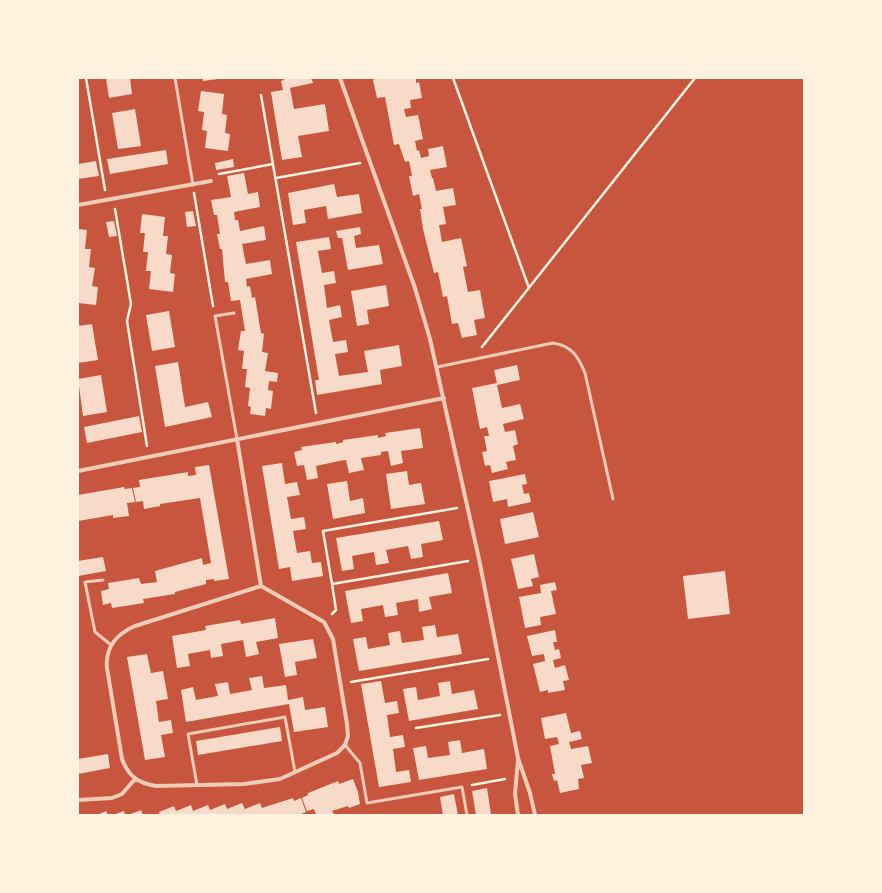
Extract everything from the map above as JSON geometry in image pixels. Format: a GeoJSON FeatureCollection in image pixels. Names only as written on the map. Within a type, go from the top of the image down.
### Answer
{"type":"FeatureCollection","features":[{"type":"Feature","properties":{"kind":"street"},"geometry":{"type":"LineString","coordinates":[[340,78],[415,288],[437,367],[479,559],[518,758],[530,793],[535,815]]}},
{"type":"Feature","properties":{"kind":"street"},"geometry":{"type":"LineString","coordinates":[[78,205],[211,181]]}},
{"type":"Feature","properties":{"kind":"street"},"geometry":{"type":"LineString","coordinates":[[78,471],[444,398]]}},
{"type":"Feature","properties":{"kind":"street"},"geometry":{"type":"LineString","coordinates":[[237,439],[262,586]]}},
{"type":"Feature","properties":{"kind":"street"},"geometry":{"type":"LineString","coordinates":[[262,586],[324,622],[333,639],[348,736],[345,745],[330,758],[280,779],[262,783],[156,786],[142,783],[126,771],[122,759],[107,668],[107,652],[110,644],[122,632],[135,626],[262,586]]}},
{"type":"Feature","properties":{"kind":"street"},"geometry":{"type":"LineString","coordinates":[[518,758],[516,794],[518,815]]}},
{"type":"Feature","properties":{"kind":"street"},"geometry":{"type":"LineString","coordinates":[[78,800],[112,798],[122,794],[135,779]]}},
{"type":"Feature","properties":{"kind":"lane"},"geometry":{"type":"LineString","coordinates":[[175,78],[193,185]]}},
{"type":"Feature","properties":{"kind":"lane"},"geometry":{"type":"LineString","coordinates":[[234,313],[215,316],[237,439]]}},
{"type":"Feature","properties":{"kind":"lane"},"geometry":{"type":"LineString","coordinates":[[437,367],[553,343],[562,344],[572,350],[579,358],[586,379],[613,499]]}},
{"type":"Feature","properties":{"kind":"lane"},"geometry":{"type":"LineString","coordinates":[[103,580],[85,582],[95,632],[110,644]]}},
{"type":"Feature","properties":{"kind":"lane"},"geometry":{"type":"LineString","coordinates":[[197,785],[188,734],[286,717],[295,772]]}},
{"type":"Feature","properties":{"kind":"lane"},"geometry":{"type":"LineString","coordinates":[[345,745],[360,763],[367,803],[462,787],[467,815]]}},
{"type":"Feature","properties":{"kind":"path"},"geometry":{"type":"LineString","coordinates":[[86,78],[106,200]]}},
{"type":"Feature","properties":{"kind":"path"},"geometry":{"type":"LineString","coordinates":[[453,78],[529,288]]}},
{"type":"Feature","properties":{"kind":"path"},"geometry":{"type":"LineString","coordinates":[[472,360],[695,78]]}},
{"type":"Feature","properties":{"kind":"path"},"geometry":{"type":"LineString","coordinates":[[261,95],[318,423]]}},
{"type":"Feature","properties":{"kind":"path"},"geometry":{"type":"LineString","coordinates":[[276,178],[370,161]]}},
{"type":"Feature","properties":{"kind":"path"},"geometry":{"type":"LineString","coordinates":[[211,181],[216,174],[273,164]]}},
{"type":"Feature","properties":{"kind":"path"},"geometry":{"type":"LineString","coordinates":[[193,185],[215,316]]}},
{"type":"Feature","properties":{"kind":"path"},"geometry":{"type":"LineString","coordinates":[[114,199],[131,304],[127,321],[149,457]]}},
{"type":"Feature","properties":{"kind":"path"},"geometry":{"type":"LineString","coordinates":[[324,622],[336,610],[323,531],[467,506]]}},
{"type":"Feature","properties":{"kind":"path"},"geometry":{"type":"LineString","coordinates":[[332,584],[479,559]]}},
{"type":"Feature","properties":{"kind":"path"},"geometry":{"type":"LineString","coordinates":[[340,684],[499,657]]}},
{"type":"Feature","properties":{"kind":"path"},"geometry":{"type":"LineString","coordinates":[[416,728],[510,714]]}},
{"type":"Feature","properties":{"kind":"path"},"geometry":{"type":"LineString","coordinates":[[462,787],[505,779]]}},
{"type":"Feature","properties":{"kind":"building"},"geometry":{"type":"Polygon","coordinates":[[[106,78],[130,78],[132,94],[109,98],[106,78]]]}},
{"type":"Feature","properties":{"kind":"building"},"geometry":{"type":"Polygon","coordinates":[[[203,78],[218,78],[218,79],[203,81],[203,78]]]}},
{"type":"Feature","properties":{"kind":"building"},"geometry":{"type":"Polygon","coordinates":[[[287,78],[311,78],[313,83],[285,89],[290,88],[294,109],[325,104],[329,131],[298,136],[302,157],[282,160],[271,92],[283,90],[281,81],[287,78]]]}},
{"type":"Feature","properties":{"kind":"building"},"geometry":{"type":"Polygon","coordinates":[[[377,78],[416,78],[416,83],[419,82],[422,98],[410,100],[411,108],[404,109],[406,117],[418,115],[423,139],[415,141],[417,151],[419,150],[421,158],[429,156],[428,149],[443,146],[447,167],[430,170],[436,191],[453,188],[456,205],[443,207],[446,224],[439,225],[442,242],[461,238],[467,266],[463,267],[468,292],[480,290],[485,318],[474,320],[477,335],[462,338],[458,323],[452,324],[447,296],[443,297],[438,272],[434,273],[423,229],[420,209],[422,209],[419,194],[413,196],[409,176],[412,176],[409,161],[405,162],[399,144],[394,145],[385,97],[377,98],[373,80],[377,78]]]}},
{"type":"Feature","properties":{"kind":"building"},"geometry":{"type":"Polygon","coordinates":[[[201,91],[224,94],[222,114],[227,115],[225,133],[230,134],[228,151],[205,148],[207,131],[202,130],[204,112],[198,111],[201,91]]]}},
{"type":"Feature","properties":{"kind":"building"},"geometry":{"type":"Polygon","coordinates":[[[135,109],[141,146],[118,149],[112,113],[135,109]]]}},
{"type":"Feature","properties":{"kind":"building"},"geometry":{"type":"Polygon","coordinates":[[[166,150],[168,164],[110,174],[107,159],[166,150]]]}},
{"type":"Feature","properties":{"kind":"building"},"geometry":{"type":"Polygon","coordinates":[[[233,159],[234,167],[216,170],[215,163],[233,159]]]}},
{"type":"Feature","properties":{"kind":"building"},"geometry":{"type":"Polygon","coordinates":[[[96,161],[99,176],[78,179],[78,164],[96,161]]]}},
{"type":"Feature","properties":{"kind":"building"},"geometry":{"type":"Polygon","coordinates":[[[244,173],[248,194],[258,192],[260,207],[234,212],[235,220],[238,220],[240,231],[264,226],[266,240],[242,244],[246,264],[270,260],[272,274],[246,279],[247,287],[250,286],[252,298],[255,297],[261,333],[264,334],[262,352],[268,353],[265,371],[278,373],[277,382],[269,381],[268,390],[273,391],[271,409],[266,408],[265,416],[250,414],[251,407],[248,406],[250,388],[245,387],[247,369],[242,369],[244,351],[238,350],[241,331],[245,331],[240,300],[231,301],[228,282],[225,282],[222,249],[220,249],[217,234],[220,234],[217,215],[214,215],[211,200],[231,197],[227,176],[244,173]]]}},
{"type":"Feature","properties":{"kind":"building"},"geometry":{"type":"Polygon","coordinates":[[[334,184],[337,197],[359,194],[362,213],[328,219],[326,206],[304,210],[306,223],[293,225],[288,193],[334,184]]]}},
{"type":"Feature","properties":{"kind":"building"},"geometry":{"type":"Polygon","coordinates":[[[193,211],[196,226],[187,227],[185,212],[193,211]]]}},
{"type":"Feature","properties":{"kind":"building"},"geometry":{"type":"Polygon","coordinates":[[[142,214],[165,217],[163,236],[168,236],[166,254],[172,255],[170,273],[175,274],[173,292],[149,289],[151,271],[146,271],[148,252],[143,252],[145,233],[140,233],[142,214]]]}},
{"type":"Feature","properties":{"kind":"building"},"geometry":{"type":"Polygon","coordinates":[[[114,221],[117,236],[109,237],[106,222],[114,221]]]}},
{"type":"Feature","properties":{"kind":"building"},"geometry":{"type":"Polygon","coordinates":[[[360,227],[361,234],[354,236],[356,248],[379,245],[383,264],[348,270],[342,238],[338,238],[336,231],[360,227]]]}},
{"type":"Feature","properties":{"kind":"building"},"geometry":{"type":"Polygon","coordinates":[[[78,229],[87,230],[85,249],[91,249],[89,267],[95,268],[92,286],[98,287],[96,305],[78,303],[78,229]]]}},
{"type":"Feature","properties":{"kind":"building"},"geometry":{"type":"Polygon","coordinates":[[[329,237],[331,249],[318,251],[322,273],[334,271],[336,283],[324,285],[327,308],[340,305],[342,317],[329,320],[333,342],[346,340],[348,352],[335,354],[339,376],[368,372],[364,351],[399,345],[402,366],[380,370],[382,384],[317,395],[315,380],[319,380],[296,242],[329,237]]]}},
{"type":"Feature","properties":{"kind":"building"},"geometry":{"type":"Polygon","coordinates":[[[386,285],[389,306],[367,310],[369,324],[357,326],[351,291],[386,285]]]}},
{"type":"Feature","properties":{"kind":"building"},"geometry":{"type":"Polygon","coordinates":[[[169,311],[175,347],[152,351],[146,315],[169,311]]]}},
{"type":"Feature","properties":{"kind":"building"},"geometry":{"type":"Polygon","coordinates":[[[92,324],[98,360],[78,363],[78,326],[92,324]]]}},
{"type":"Feature","properties":{"kind":"building"},"geometry":{"type":"Polygon","coordinates":[[[178,362],[185,407],[208,402],[212,417],[165,427],[155,366],[178,362]]]}},
{"type":"Feature","properties":{"kind":"building"},"geometry":{"type":"Polygon","coordinates":[[[517,365],[520,380],[497,385],[502,408],[520,404],[524,419],[503,424],[505,432],[515,430],[518,444],[513,446],[516,460],[506,462],[508,469],[492,473],[490,465],[485,466],[482,452],[487,451],[484,436],[489,436],[487,427],[480,429],[472,388],[497,383],[494,370],[517,365]]]}},
{"type":"Feature","properties":{"kind":"building"},"geometry":{"type":"Polygon","coordinates":[[[101,375],[107,412],[83,416],[78,379],[101,375]]]}},
{"type":"Feature","properties":{"kind":"building"},"geometry":{"type":"Polygon","coordinates":[[[139,416],[142,432],[87,443],[84,427],[139,416]]]}},
{"type":"Feature","properties":{"kind":"building"},"geometry":{"type":"Polygon","coordinates":[[[420,428],[423,448],[401,451],[403,463],[391,466],[388,451],[381,452],[381,455],[361,458],[364,470],[349,473],[346,460],[339,461],[316,466],[318,478],[307,480],[304,465],[297,466],[294,452],[302,450],[301,447],[336,442],[336,444],[343,442],[343,440],[378,435],[378,438],[386,436],[385,433],[420,428]]]}},
{"type":"Feature","properties":{"kind":"building"},"geometry":{"type":"Polygon","coordinates":[[[282,463],[285,484],[297,482],[300,495],[287,497],[291,519],[304,517],[306,529],[293,531],[297,553],[310,551],[312,563],[321,562],[323,576],[292,581],[290,567],[279,569],[262,466],[282,463]]]}},
{"type":"Feature","properties":{"kind":"building"},"geometry":{"type":"Polygon","coordinates":[[[209,465],[229,579],[214,581],[214,579],[206,580],[206,584],[175,592],[175,594],[143,599],[144,603],[112,608],[111,603],[103,605],[101,591],[109,589],[108,583],[139,578],[141,584],[157,582],[155,571],[202,558],[203,565],[211,563],[200,498],[160,504],[160,506],[144,509],[143,501],[136,502],[133,488],[140,487],[139,480],[188,472],[188,476],[196,475],[195,467],[209,465]]]}},
{"type":"Feature","properties":{"kind":"building"},"geometry":{"type":"Polygon","coordinates":[[[407,471],[409,485],[421,483],[425,504],[391,509],[386,474],[407,471]]]}},
{"type":"Feature","properties":{"kind":"building"},"geometry":{"type":"Polygon","coordinates":[[[525,474],[527,484],[522,485],[524,494],[529,493],[531,502],[508,507],[507,499],[493,502],[489,481],[525,474]]]}},
{"type":"Feature","properties":{"kind":"building"},"geometry":{"type":"Polygon","coordinates":[[[347,481],[350,501],[363,498],[365,513],[333,519],[327,484],[347,481]]]}},
{"type":"Feature","properties":{"kind":"building"},"geometry":{"type":"Polygon","coordinates":[[[124,487],[125,489],[132,488],[135,502],[127,503],[129,516],[113,518],[113,515],[78,521],[78,495],[124,487]]]}},
{"type":"Feature","properties":{"kind":"building"},"geometry":{"type":"Polygon","coordinates":[[[533,512],[539,537],[505,544],[500,519],[533,512]]]}},
{"type":"Feature","properties":{"kind":"building"},"geometry":{"type":"Polygon","coordinates":[[[439,521],[443,540],[421,544],[423,557],[411,559],[408,546],[386,550],[389,563],[376,565],[374,552],[352,556],[354,569],[342,571],[336,538],[439,521]]]}},
{"type":"Feature","properties":{"kind":"building"},"geometry":{"type":"Polygon","coordinates":[[[534,554],[539,577],[531,579],[533,586],[518,589],[511,559],[534,554]]]}},
{"type":"Feature","properties":{"kind":"building"},"geometry":{"type":"Polygon","coordinates":[[[103,557],[106,571],[78,576],[78,561],[103,557]]]}},
{"type":"Feature","properties":{"kind":"building"},"geometry":{"type":"Polygon","coordinates":[[[725,571],[730,614],[688,619],[683,576],[725,571]]]}},
{"type":"Feature","properties":{"kind":"building"},"geometry":{"type":"Polygon","coordinates":[[[448,573],[452,593],[429,597],[432,609],[419,612],[418,599],[396,603],[398,615],[385,617],[383,605],[361,609],[363,621],[351,623],[345,591],[448,573]]]}},
{"type":"Feature","properties":{"kind":"building"},"geometry":{"type":"Polygon","coordinates":[[[555,582],[557,590],[551,591],[556,614],[540,617],[541,625],[525,628],[519,597],[541,593],[540,585],[555,582]]]}},
{"type":"Feature","properties":{"kind":"building"},"geometry":{"type":"Polygon","coordinates":[[[275,618],[278,638],[256,642],[259,654],[246,657],[243,640],[221,644],[223,656],[211,658],[210,650],[188,654],[190,666],[177,668],[172,636],[206,630],[205,626],[240,620],[241,624],[275,618]]]}},
{"type":"Feature","properties":{"kind":"building"},"geometry":{"type":"Polygon","coordinates":[[[435,625],[437,637],[458,634],[462,654],[359,671],[353,639],[366,637],[368,649],[390,645],[388,633],[400,631],[402,643],[424,640],[422,627],[435,625]]]}},
{"type":"Feature","properties":{"kind":"building"},"geometry":{"type":"Polygon","coordinates":[[[555,630],[557,642],[553,642],[555,650],[559,649],[561,658],[553,660],[555,668],[565,665],[569,680],[563,681],[565,690],[548,693],[548,690],[540,692],[533,664],[545,661],[544,654],[532,656],[527,636],[555,630]]]}},
{"type":"Feature","properties":{"kind":"building"},"geometry":{"type":"Polygon","coordinates":[[[313,639],[317,658],[295,662],[297,675],[285,677],[279,644],[313,639]]]}},
{"type":"Feature","properties":{"kind":"building"},"geometry":{"type":"Polygon","coordinates":[[[147,654],[151,673],[163,671],[168,699],[156,701],[159,722],[171,720],[173,733],[161,735],[165,757],[145,760],[127,657],[147,654]]]}},
{"type":"Feature","properties":{"kind":"building"},"geometry":{"type":"Polygon","coordinates":[[[262,676],[264,688],[286,685],[288,700],[303,697],[305,710],[325,707],[328,727],[294,732],[289,704],[186,722],[181,690],[193,687],[196,700],[218,696],[215,684],[228,682],[230,694],[252,690],[249,678],[262,676]]]}},
{"type":"Feature","properties":{"kind":"building"},"geometry":{"type":"Polygon","coordinates":[[[381,681],[385,703],[397,701],[399,713],[387,715],[390,737],[403,735],[405,747],[393,749],[396,772],[409,770],[411,782],[379,787],[361,684],[381,681]]]}},
{"type":"Feature","properties":{"kind":"building"},"geometry":{"type":"Polygon","coordinates":[[[450,681],[452,694],[474,690],[478,709],[409,721],[403,689],[416,687],[418,700],[440,696],[438,683],[450,681]]]}},
{"type":"Feature","properties":{"kind":"building"},"geometry":{"type":"Polygon","coordinates":[[[566,713],[571,733],[580,731],[582,739],[569,742],[571,749],[588,746],[592,763],[581,765],[584,778],[578,779],[579,789],[560,793],[557,780],[554,781],[552,774],[555,774],[550,746],[559,744],[557,737],[545,739],[541,718],[566,713]]]}},
{"type":"Feature","properties":{"kind":"building"},"geometry":{"type":"Polygon","coordinates":[[[280,727],[282,741],[198,755],[196,741],[280,727]]]}},
{"type":"Feature","properties":{"kind":"building"},"geometry":{"type":"Polygon","coordinates":[[[460,740],[462,753],[484,749],[487,769],[419,780],[413,748],[426,746],[428,758],[450,755],[448,742],[460,740]]]}},
{"type":"Feature","properties":{"kind":"building"},"geometry":{"type":"Polygon","coordinates":[[[108,754],[110,768],[78,774],[78,759],[108,754]]]}},
{"type":"Feature","properties":{"kind":"building"},"geometry":{"type":"Polygon","coordinates":[[[353,779],[358,792],[360,804],[349,808],[348,806],[332,811],[334,814],[332,815],[316,815],[314,809],[307,811],[302,798],[308,795],[308,793],[338,781],[339,784],[353,779]]]}},
{"type":"Feature","properties":{"kind":"building"},"geometry":{"type":"Polygon","coordinates":[[[487,788],[491,815],[476,815],[472,791],[487,788]]]}},
{"type":"Feature","properties":{"kind":"building"},"geometry":{"type":"Polygon","coordinates":[[[454,794],[458,815],[443,815],[440,797],[454,794]]]}},
{"type":"Feature","properties":{"kind":"building"},"geometry":{"type":"Polygon","coordinates":[[[293,798],[294,801],[301,798],[306,812],[299,815],[160,815],[159,812],[174,806],[176,811],[191,805],[193,811],[208,805],[210,810],[225,804],[227,809],[242,803],[245,809],[260,803],[262,808],[293,798]]]}},
{"type":"Feature","properties":{"kind":"building"},"geometry":{"type":"Polygon","coordinates":[[[141,810],[143,815],[128,815],[141,810]]]}},
{"type":"Feature","properties":{"kind":"building"},"geometry":{"type":"Polygon","coordinates":[[[106,811],[108,815],[97,815],[106,811]]]}},
{"type":"Feature","properties":{"kind":"building"},"geometry":{"type":"Polygon","coordinates":[[[124,811],[125,815],[113,815],[124,811]]]}}]}
